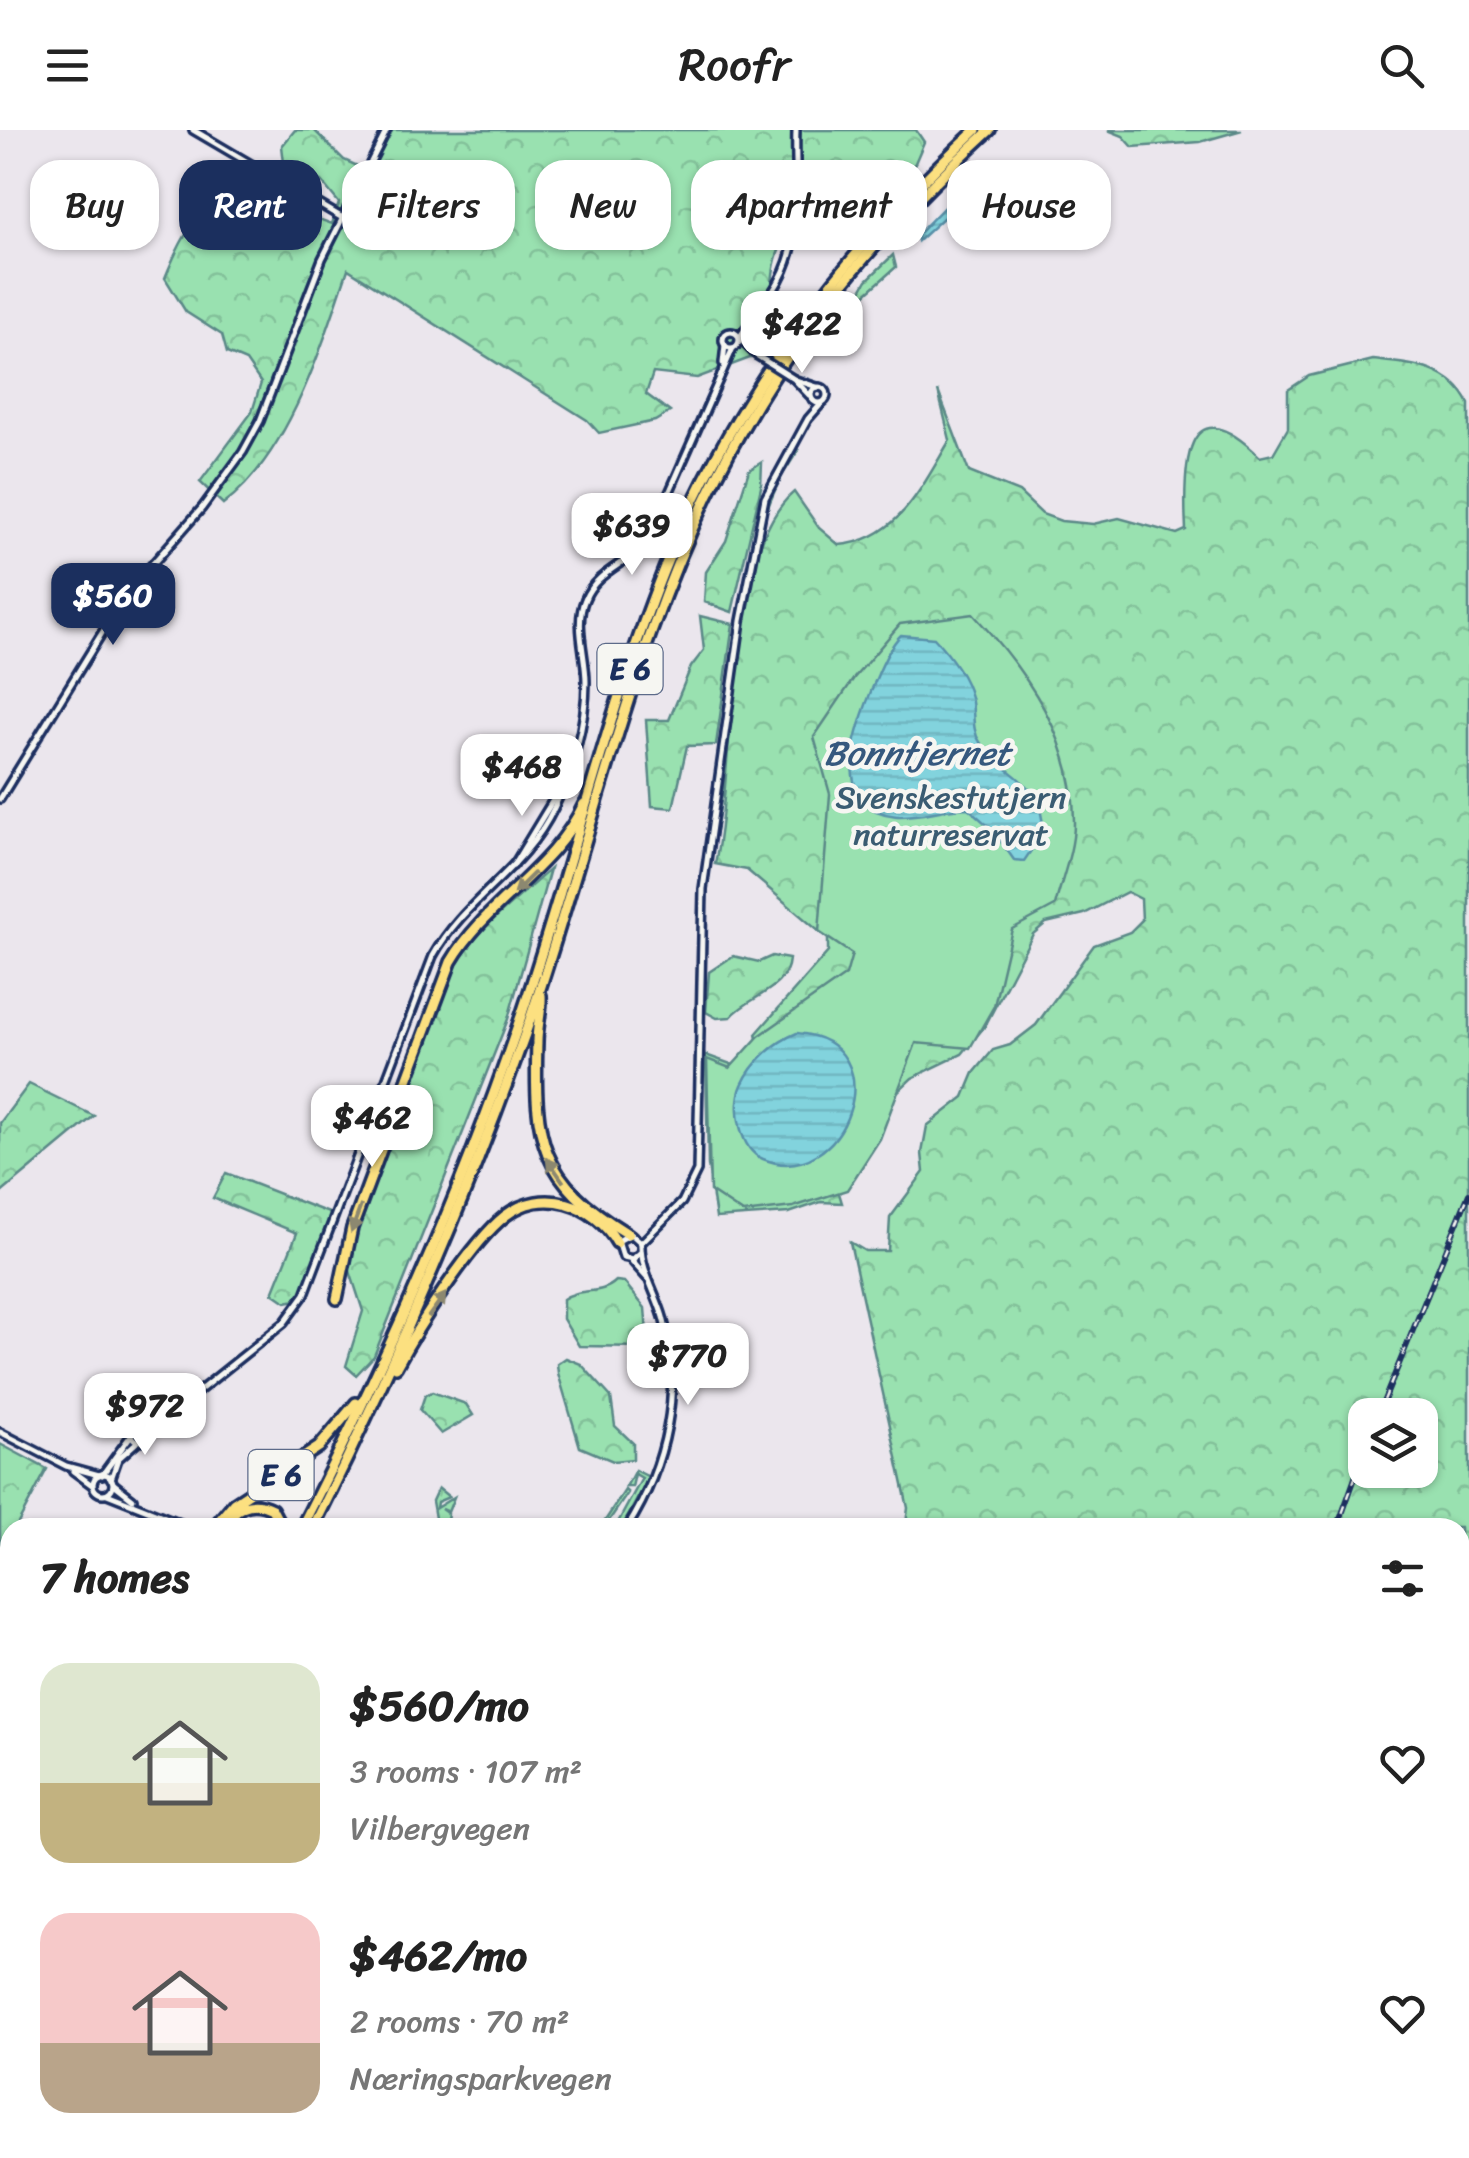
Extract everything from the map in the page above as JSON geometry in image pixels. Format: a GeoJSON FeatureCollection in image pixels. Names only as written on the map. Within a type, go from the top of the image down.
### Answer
{"type":"FeatureCollection","features":[{"type":"Feature","properties":{"kind":"highway","name":"E 6"},"geometry":{"type":"LineString","coordinates":[[306,1518],[377,1384],[496,1088],[664,570],[732,428],[786,342],[848,260],[976,130]]}},
{"type":"Feature","properties":{"kind":"highway","name":"E 6"},"geometry":{"type":"LineString","coordinates":[[317,1518],[469,1181],[541,986],[672,574],[740,432],[774,376],[856,266],[990,130]]}},
{"type":"Feature","properties":{"kind":"highway","name":"E 6"},"geometry":{"type":"LineString","coordinates":[[337,1299],[350,1234],[450,962],[568,834],[597,774]]}},
{"type":"Feature","properties":{"kind":"highway","name":"E 6"},"geometry":{"type":"LineString","coordinates":[[541,986],[537,1054],[543,1148],[560,1178],[631,1234]]}},
{"type":"Feature","properties":{"kind":"highway","name":"E 6"},"geometry":{"type":"LineString","coordinates":[[222,1518],[234,1504],[294,1468],[328,1439],[377,1384],[484,1240],[512,1212],[541,1202],[571,1204],[599,1219],[617,1243]]}},
{"type":"Feature","properties":{"kind":"highway","name":"E 6"},"geometry":{"type":"LineString","coordinates":[[231,1518],[236,1510],[253,1504],[272,1509],[277,1518]]}},
{"type":"Feature","properties":{"kind":"main road"},"geometry":{"type":"LineString","coordinates":[[0,799],[126,594],[202,508],[243,452],[260,421],[342,218],[193,130]]}},
{"type":"Feature","properties":{"kind":"main road"},"geometry":{"type":"LineString","coordinates":[[372,160],[387,130]]}},
{"type":"Feature","properties":{"kind":"main road"},"geometry":{"type":"LineString","coordinates":[[107,1494],[118,1458],[167,1414],[284,1323],[299,1305],[432,956],[444,938],[540,837],[561,787],[584,712],[583,602],[598,578],[630,558],[650,536],[723,366],[750,320],[776,288],[792,248],[797,218],[796,130]]}},
{"type":"Feature","properties":{"kind":"main road"},"geometry":{"type":"LineString","coordinates":[[723,366],[724,335],[750,320]]}},
{"type":"Feature","properties":{"kind":"main road"},"geometry":{"type":"LineString","coordinates":[[632,1518],[659,1463],[670,1404],[668,1340],[640,1252],[641,1243],[685,1198],[698,1163],[702,890],[741,621],[765,498],[827,392],[794,379],[756,355],[730,332]]}},
{"type":"Feature","properties":{"kind":"main road"},"geometry":{"type":"LineString","coordinates":[[724,345],[756,355]]}},
{"type":"Feature","properties":{"kind":"main road"},"geometry":{"type":"LineString","coordinates":[[794,379],[811,398],[822,403]]}},
{"type":"Feature","properties":{"kind":"main road"},"geometry":{"type":"LineString","coordinates":[[808,419],[816,388]]}},
{"type":"Feature","properties":{"kind":"main road"},"geometry":{"type":"LineString","coordinates":[[649,1280],[620,1254],[617,1243],[631,1234],[652,1230]]}},
{"type":"Feature","properties":{"kind":"main road"},"geometry":{"type":"LineString","coordinates":[[631,1234],[641,1243]]}},
{"type":"Feature","properties":{"kind":"main road"},"geometry":{"type":"LineString","coordinates":[[630,1259],[640,1252]]}},
{"type":"Feature","properties":{"kind":"main road"},"geometry":{"type":"LineString","coordinates":[[93,1486],[135,1425],[167,1414]]}},
{"type":"Feature","properties":{"kind":"main road"},"geometry":{"type":"LineString","coordinates":[[144,1423],[150,1430]]}},
{"type":"Feature","properties":{"kind":"main road"},"geometry":{"type":"LineString","coordinates":[[0,1432],[66,1466],[97,1492],[140,1503]]}},
{"type":"Feature","properties":{"kind":"main road"},"geometry":{"type":"LineString","coordinates":[[132,1434],[140,1441]]}},
{"type":"Feature","properties":{"kind":"main road"},"geometry":{"type":"LineString","coordinates":[[66,1466],[112,1481],[167,1518]]}},
{"type":"Feature","properties":{"kind":"green space"},"geometry":{"type":"Polygon","coordinates":[[[295,130],[314,130],[344,160],[342,250],[515,250],[515,160],[369,160],[384,130],[916,130],[924,142],[916,160],[691,160],[691,250],[780,250],[773,271],[769,338],[766,352],[697,378],[653,373],[646,394],[670,412],[655,421],[599,433],[587,420],[348,269],[315,363],[285,428],[246,483],[223,504],[200,482],[252,412],[261,383],[246,361],[227,353],[222,335],[186,312],[165,278],[179,249],[322,250],[322,220],[332,224],[339,203],[322,182],[322,160],[284,160],[282,146],[295,130]]]}},
{"type":"Feature","properties":{"kind":"green space"},"geometry":{"type":"Polygon","coordinates":[[[1108,130],[1242,130],[1200,142],[1133,147],[1123,136],[1108,130]]]}},
{"type":"Feature","properties":{"kind":"green space"},"geometry":{"type":"Polygon","coordinates":[[[893,255],[896,267],[852,306],[867,280],[893,255]]]}},
{"type":"Feature","properties":{"kind":"green space"},"geometry":{"type":"Polygon","coordinates":[[[1373,360],[1440,374],[1461,391],[1469,404],[1469,1518],[907,1518],[908,1508],[850,1242],[865,1251],[888,1251],[890,1218],[924,1172],[922,1153],[927,1126],[964,1097],[974,1073],[993,1050],[1010,1045],[1036,1025],[1094,945],[1130,932],[1142,920],[1141,899],[1127,892],[1084,914],[1046,923],[1033,934],[985,1026],[962,1054],[912,1078],[895,1094],[839,1193],[842,1203],[821,1202],[789,1213],[716,1218],[708,1165],[706,1055],[739,1067],[758,1043],[756,1034],[828,952],[828,939],[747,870],[715,864],[736,665],[755,562],[771,521],[794,492],[819,528],[839,545],[860,541],[893,522],[918,492],[950,440],[938,391],[969,472],[1019,492],[1042,514],[1061,521],[1093,524],[1119,518],[1177,534],[1186,530],[1188,461],[1193,443],[1202,431],[1216,428],[1235,436],[1260,457],[1273,454],[1288,428],[1288,390],[1309,376],[1373,360]]]}},
{"type":"Feature","properties":{"kind":"green space"},"geometry":{"type":"Polygon","coordinates":[[[762,462],[761,487],[732,612],[704,602],[706,572],[726,541],[749,470],[762,462]]]}},
{"type":"Feature","properties":{"kind":"green space"},"geometry":{"type":"Polygon","coordinates":[[[766,514],[716,832],[746,593],[766,514]]]}},
{"type":"Feature","properties":{"kind":"green space","name":"Svenskestutjern naturreservat"},"geometry":{"type":"Polygon","coordinates":[[[973,614],[1029,684],[1057,736],[1066,764],[1074,824],[1070,855],[1055,906],[1012,929],[994,1006],[970,1048],[916,1043],[880,1139],[847,1190],[793,1207],[743,1213],[710,1191],[707,1059],[730,1068],[759,1036],[846,975],[852,954],[819,932],[830,794],[814,737],[854,678],[900,624],[973,614]]]}},
{"type":"Feature","properties":{"kind":"green space"},"geometry":{"type":"Polygon","coordinates":[[[700,616],[733,624],[716,745],[687,746],[673,808],[652,806],[646,720],[669,720],[691,667],[704,650],[700,616]]]}},
{"type":"Feature","properties":{"kind":"green space"},"geometry":{"type":"Polygon","coordinates":[[[550,869],[508,1019],[374,1356],[356,1375],[346,1366],[363,1311],[348,1265],[352,1239],[453,966],[476,935],[550,869]]]}},
{"type":"Feature","properties":{"kind":"green space"},"geometry":{"type":"Polygon","coordinates":[[[733,956],[759,962],[772,956],[789,959],[787,970],[774,986],[731,1017],[717,1018],[706,1012],[709,972],[733,956]]]}},
{"type":"Feature","properties":{"kind":"green space"},"geometry":{"type":"Polygon","coordinates":[[[29,1084],[94,1116],[0,1194],[0,1123],[29,1084]]]}},
{"type":"Feature","properties":{"kind":"green space"},"geometry":{"type":"Polygon","coordinates":[[[226,1173],[334,1215],[302,1299],[286,1302],[273,1293],[297,1233],[213,1198],[226,1173]]]}},
{"type":"Feature","properties":{"kind":"green space"},"geometry":{"type":"Polygon","coordinates":[[[616,1281],[624,1282],[645,1308],[648,1347],[579,1346],[563,1319],[563,1299],[616,1281]]]}},
{"type":"Feature","properties":{"kind":"green space"},"geometry":{"type":"Polygon","coordinates":[[[566,1358],[581,1364],[611,1397],[615,1426],[633,1443],[633,1459],[613,1461],[580,1447],[558,1373],[557,1364],[566,1358]]]}},
{"type":"Feature","properties":{"kind":"green space"},"geometry":{"type":"Polygon","coordinates":[[[432,1392],[466,1404],[473,1415],[441,1434],[420,1410],[425,1395],[432,1392]]]}},
{"type":"Feature","properties":{"kind":"green space"},"geometry":{"type":"Polygon","coordinates":[[[0,1444],[47,1469],[21,1518],[0,1518],[0,1444]]]}},
{"type":"Feature","properties":{"kind":"green space"},"geometry":{"type":"Polygon","coordinates":[[[635,1470],[649,1477],[627,1518],[620,1518],[642,1478],[635,1474],[632,1487],[626,1487],[635,1470]]]}},
{"type":"Feature","properties":{"kind":"green space"},"geometry":{"type":"Polygon","coordinates":[[[438,1488],[449,1497],[437,1502],[436,1508],[454,1497],[448,1512],[441,1509],[447,1518],[435,1518],[432,1501],[438,1488]]]}},
{"type":"Feature","properties":{"kind":"green space"},"geometry":{"type":"Polygon","coordinates":[[[625,1490],[628,1493],[611,1518],[607,1518],[625,1490]]]}},
{"type":"Feature","properties":{"kind":"water"},"geometry":{"type":"Polygon","coordinates":[[[947,204],[947,214],[927,233],[927,225],[947,204]]]}},
{"type":"Feature","properties":{"kind":"water","name":"Bonntjernet"},"geometry":{"type":"Polygon","coordinates":[[[901,635],[934,638],[945,651],[968,689],[980,742],[1037,801],[1043,833],[1024,861],[1014,860],[993,830],[968,808],[898,816],[871,809],[858,799],[852,764],[858,731],[878,675],[901,635]]]}},
{"type":"Feature","properties":{"kind":"water"},"geometry":{"type":"Polygon","coordinates":[[[797,1033],[829,1042],[847,1061],[853,1086],[849,1112],[837,1136],[817,1154],[792,1163],[763,1159],[749,1147],[740,1127],[739,1094],[758,1061],[797,1033]]]}},
{"type":"Feature","properties":{"kind":"railway"},"geometry":{"type":"LineString","coordinates":[[1385,1398],[1469,1194]]}},
{"type":"Feature","properties":{"kind":"railway"},"geometry":{"type":"LineString","coordinates":[[1341,1518],[1351,1488]]}}]}
